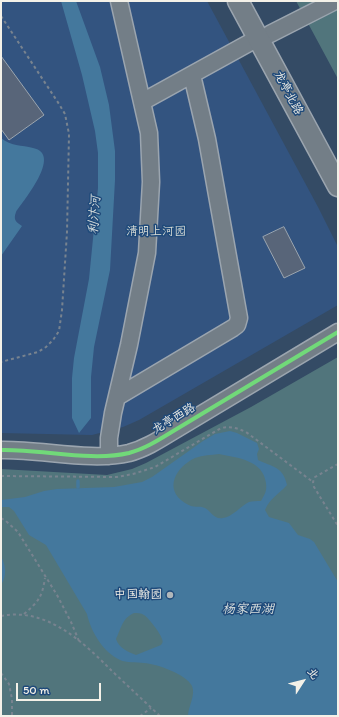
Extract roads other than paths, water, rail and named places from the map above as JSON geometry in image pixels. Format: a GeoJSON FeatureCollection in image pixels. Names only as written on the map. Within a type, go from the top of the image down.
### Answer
{"type":"FeatureCollection","features":[{"type":"Feature","properties":{"kind":"main road","name":"龙亭北路"},"geometry":{"type":"LineString","coordinates":[[238,1],[264,36],[338,160]]}},
{"type":"Feature","properties":{"kind":"main road","name":"龙亭北路"},"geometry":{"type":"LineString","coordinates":[[252,1],[264,36],[338,186]]}},
{"type":"Feature","properties":{"kind":"street"},"geometry":{"type":"LineString","coordinates":[[109,456],[109,438],[147,253],[151,159],[149,133],[119,1]]}},
{"type":"Feature","properties":{"kind":"street"},"geometry":{"type":"LineString","coordinates":[[142,102],[264,36],[334,1]]}},
{"type":"Feature","properties":{"kind":"street"},"geometry":{"type":"LineString","coordinates":[[117,397],[238,324],[239,318],[207,139],[192,75]]}},
{"type":"Feature","properties":{"kind":"street","name":"龙亭西路"},"geometry":{"type":"LineString","coordinates":[[1,450],[109,456],[128,453],[146,447],[338,332]]}},
{"type":"Feature","properties":{"kind":"water"},"geometry":{"type":"Polygon","coordinates":[[[61,1],[76,1],[100,67],[109,105],[115,151],[115,180],[110,270],[94,347],[91,377],[91,418],[79,433],[72,418],[72,378],[74,358],[89,279],[98,188],[98,153],[95,131],[82,75],[61,1]]]}},
{"type":"Feature","properties":{"kind":"water"},"geometry":{"type":"Polygon","coordinates":[[[1,138],[12,144],[33,148],[41,152],[44,159],[43,168],[38,178],[16,212],[16,220],[22,226],[1,256],[1,138]]]}},
{"type":"Feature","properties":{"kind":"water","name":"杨家西湖"},"geometry":{"type":"Polygon","coordinates":[[[230,431],[257,443],[259,449],[257,454],[258,460],[276,468],[283,474],[287,485],[272,499],[265,510],[269,517],[289,523],[298,535],[314,542],[338,582],[338,716],[188,716],[193,693],[192,686],[189,682],[184,677],[171,670],[150,664],[122,661],[108,652],[91,628],[87,614],[46,545],[29,535],[14,511],[9,507],[1,507],[1,500],[25,497],[44,491],[57,489],[114,487],[142,482],[152,477],[215,434],[230,431]],[[219,454],[198,457],[188,462],[178,473],[173,485],[178,497],[185,503],[191,506],[205,508],[217,518],[230,516],[249,502],[261,501],[266,486],[264,475],[255,465],[248,461],[219,454]],[[134,613],[124,621],[116,639],[117,642],[127,651],[136,655],[161,645],[163,641],[157,630],[146,616],[139,613],[134,613]]]}},
{"type":"Feature","properties":{"kind":"water"},"geometry":{"type":"Polygon","coordinates":[[[1,556],[5,571],[1,585],[1,556]]]}},
{"type":"Feature","properties":{"kind":"waterway"},"geometry":{"type":"LineString","coordinates":[[78,481],[78,487]]}},
{"type":"Feature","properties":{"kind":"place","name":"中国翰园"},"geometry":{"type":"Point","coordinates":[170,595]}},
{"type":"Feature","properties":{"kind":"water label","name":"利汴河"},"geometry":{"type":"Point","coordinates":[95,215]}},
{"type":"Feature","properties":{"kind":"park label","name":"清明上河园"},"geometry":{"type":"Point","coordinates":[156,232]}}]}
